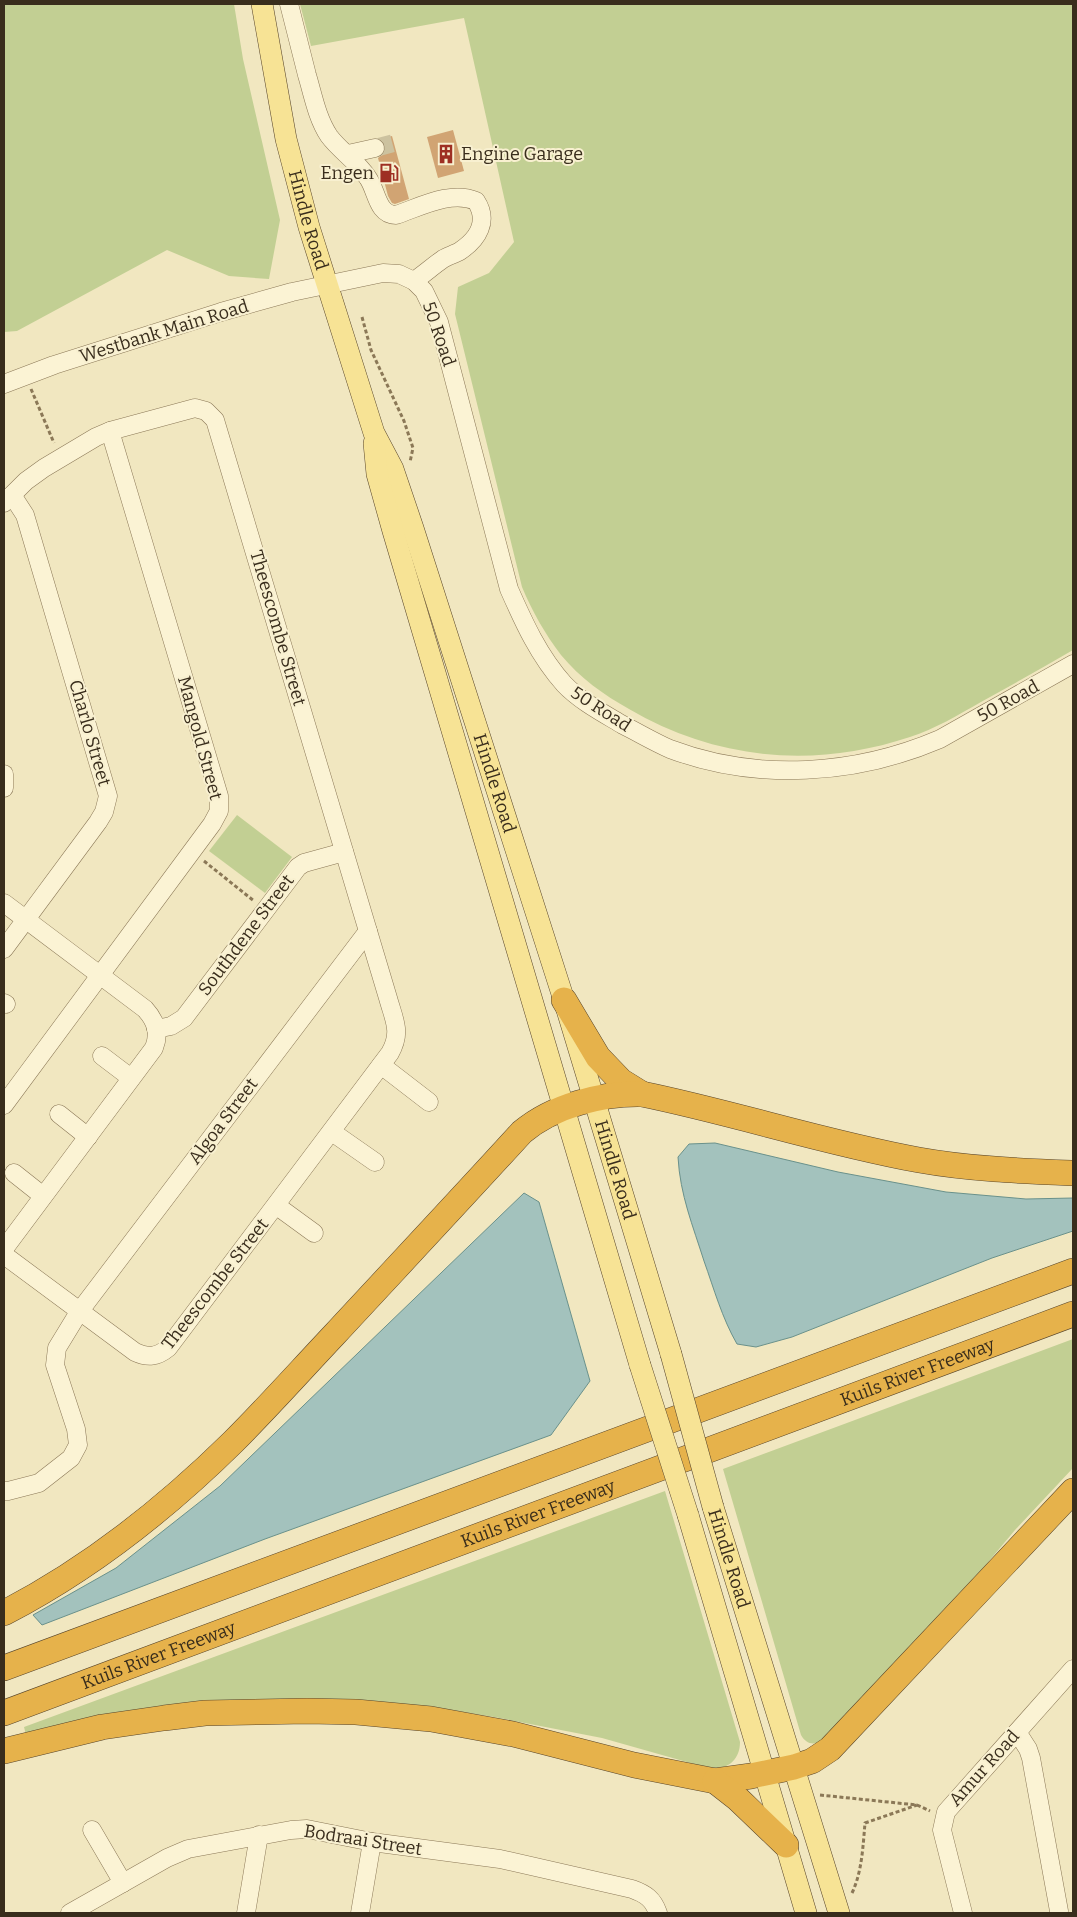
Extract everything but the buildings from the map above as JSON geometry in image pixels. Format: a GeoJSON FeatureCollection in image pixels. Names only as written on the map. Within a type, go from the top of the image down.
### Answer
{"type":"FeatureCollection","features":[{"type":"Feature","properties":{"kind":"highway"},"geometry":{"type":"LineString","coordinates":[[564,1000],[598,1057],[621,1081],[642,1094]]}},
{"type":"Feature","properties":{"kind":"highway"},"geometry":{"type":"LineString","coordinates":[[4,1613],[105,1552],[186,1486],[252,1422],[522,1132],[540,1118],[563,1109],[620,1093],[642,1094],[920,1160],[1016,1171],[1073,1173]]}},
{"type":"Feature","properties":{"kind":"highway"},"geometry":{"type":"LineString","coordinates":[[4,1668],[1073,1271]]}},
{"type":"Feature","properties":{"kind":"highway","name":"Kuils River Freeway"},"geometry":{"type":"LineString","coordinates":[[4,1713],[1073,1314]]}},
{"type":"Feature","properties":{"kind":"highway"},"geometry":{"type":"LineString","coordinates":[[4,1750],[102,1727],[205,1713],[356,1712],[431,1719],[513,1734],[634,1764],[715,1781],[764,1774],[794,1767],[812,1761],[830,1749],[1073,1491]]}},
{"type":"Feature","properties":{"kind":"highway"},"geometry":{"type":"LineString","coordinates":[[715,1781],[738,1799],[786,1845]]}},
{"type":"Feature","properties":{"kind":"main road","name":"Hindle Road"},"geometry":{"type":"LineString","coordinates":[[262,4],[291,162],[326,284],[374,433],[393,469],[413,528],[564,1000],[671,1354],[713,1507],[794,1767],[844,1907]]}},
{"type":"Feature","properties":{"kind":"main road","name":"Hindle Road"},"geometry":{"type":"LineString","coordinates":[[374,433],[377,474],[393,531],[563,1109],[640,1365],[688,1515],[806,1913]]}},
{"type":"Feature","properties":{"kind":"street"},"geometry":{"type":"LineString","coordinates":[[288,4],[314,100],[322,122],[330,136],[362,169],[370,181],[382,211],[386,214],[396,215],[446,198],[458,197],[471,199],[480,208],[483,218],[479,230],[471,242],[414,281]]}},
{"type":"Feature","properties":{"kind":"street"},"geometry":{"type":"LineString","coordinates":[[348,154],[375,148]]}},
{"type":"Feature","properties":{"kind":"street","name":"50 Road"},"geometry":{"type":"LineString","coordinates":[[326,284],[383,273],[399,274],[414,281],[424,292],[438,322],[509,589],[538,650],[565,685],[597,710],[670,749],[700,758],[740,766],[784,771],[834,768],[871,762],[931,743],[1073,664]]}},
{"type":"Feature","properties":{"kind":"street","name":"Westbank Main Road"},"geometry":{"type":"LineString","coordinates":[[4,384],[54,365],[221,312],[326,284]]}},
{"type":"Feature","properties":{"kind":"street","name":"Theescombe Street"},"geometry":{"type":"LineString","coordinates":[[4,1255],[134,1352],[150,1356],[162,1353],[168,1348],[277,1206],[381,1065],[397,1039],[396,1027],[368,931],[216,420],[206,411],[195,408],[96,437],[26,481],[8,499]]}},
{"type":"Feature","properties":{"kind":"street","name":"Mangold Street"},"geometry":{"type":"LineString","coordinates":[[4,1105],[212,824],[220,804],[110,432]]}},
{"type":"Feature","properties":{"kind":"street","name":"Charlo Street"},"geometry":{"type":"LineString","coordinates":[[4,949],[98,822],[104,812],[108,796],[25,515],[8,499]]}},
{"type":"Feature","properties":{"kind":"street"},"geometry":{"type":"LineString","coordinates":[[4,774],[4,788]]}},
{"type":"Feature","properties":{"kind":"street","name":"Southdene Street"},"geometry":{"type":"LineString","coordinates":[[156,1029],[171,1026],[184,1018],[298,868],[304,863],[344,852]]}},
{"type":"Feature","properties":{"kind":"street"},"geometry":{"type":"LineString","coordinates":[[4,903],[145,1009],[154,1021],[157,1036],[154,1048],[4,1249]]}},
{"type":"Feature","properties":{"kind":"street","name":"Algoa Street"},"geometry":{"type":"LineString","coordinates":[[4,1491],[39,1483],[71,1458],[78,1445],[76,1429],[55,1365],[57,1348],[78,1312],[368,931]]}},
{"type":"Feature","properties":{"kind":"street"},"geometry":{"type":"LineString","coordinates":[[102,1056],[131,1078]]}},
{"type":"Feature","properties":{"kind":"street"},"geometry":{"type":"LineString","coordinates":[[381,1065],[429,1102]]}},
{"type":"Feature","properties":{"kind":"street"},"geometry":{"type":"LineString","coordinates":[[59,1114],[88,1137]]}},
{"type":"Feature","properties":{"kind":"street"},"geometry":{"type":"LineString","coordinates":[[332,1132],[374,1162]]}},
{"type":"Feature","properties":{"kind":"street"},"geometry":{"type":"LineString","coordinates":[[14,1173],[43,1196]]}},
{"type":"Feature","properties":{"kind":"street","name":"Theescombe Street"},"geometry":{"type":"LineString","coordinates":[[277,1206],[314,1233]]}},
{"type":"Feature","properties":{"kind":"street","name":"Amur Road"},"geometry":{"type":"LineString","coordinates":[[963,1913],[944,1836],[944,1818],[949,1807],[1073,1669]]}},
{"type":"Feature","properties":{"kind":"street"},"geometry":{"type":"LineString","coordinates":[[1016,1732],[1028,1749],[1031,1758],[1061,1911]]}},
{"type":"Feature","properties":{"kind":"street","name":"Bodraai Street"},"geometry":{"type":"LineString","coordinates":[[70,1913],[168,1858],[188,1849],[280,1831],[307,1829],[372,1842],[500,1859],[632,1889],[648,1896],[653,1901],[658,1913]]}},
{"type":"Feature","properties":{"kind":"street"},"geometry":{"type":"LineString","coordinates":[[92,1830],[123,1883]]}},
{"type":"Feature","properties":{"kind":"street"},"geometry":{"type":"LineString","coordinates":[[246,1913],[259,1835]]}},
{"type":"Feature","properties":{"kind":"street"},"geometry":{"type":"LineString","coordinates":[[360,1913],[372,1842]]}},
{"type":"Feature","properties":{"kind":"path"},"geometry":{"type":"LineString","coordinates":[[31,389],[61,458]]}},
{"type":"Feature","properties":{"kind":"path"},"geometry":{"type":"LineString","coordinates":[[197,855],[261,906]]}},
{"type":"Feature","properties":{"kind":"path"},"geometry":{"type":"LineString","coordinates":[[817,1795],[918,1804],[944,1818]]}},
{"type":"Feature","properties":{"kind":"path"},"geometry":{"type":"LineString","coordinates":[[844,1907],[856,1886],[865,1823],[918,1804]]}},
{"type":"Feature","properties":{"kind":"green space"},"geometry":{"type":"Polygon","coordinates":[[[4,4],[234,4],[243,59],[280,220],[269,279],[229,276],[167,250],[17,331],[4,332],[4,4]]]}},
{"type":"Feature","properties":{"kind":"green space"},"geometry":{"type":"Polygon","coordinates":[[[300,4],[1073,4],[1073,650],[955,717],[919,734],[874,747],[802,756],[766,754],[731,749],[696,739],[662,726],[629,709],[584,679],[561,655],[550,639],[522,587],[455,314],[458,287],[489,273],[514,242],[464,18],[311,46],[300,4]]]}},
{"type":"Feature","properties":{"kind":"green space"},"geometry":{"type":"Polygon","coordinates":[[[237,815],[292,857],[265,893],[209,851],[237,815]]]}},
{"type":"Feature","properties":{"kind":"green space"},"geometry":{"type":"Polygon","coordinates":[[[1073,1339],[1073,1468],[1015,1530],[984,1567],[822,1740],[816,1743],[808,1742],[801,1735],[723,1469],[1073,1339]]]}},
{"type":"Feature","properties":{"kind":"green space"},"geometry":{"type":"Polygon","coordinates":[[[665,1491],[740,1742],[735,1759],[721,1768],[708,1768],[602,1738],[494,1717],[444,1709],[294,1699],[199,1703],[26,1735],[24,1727],[665,1491]]]}},
{"type":"Feature","properties":{"kind":"water"},"geometry":{"type":"Polygon","coordinates":[[[715,1143],[838,1172],[946,1192],[1026,1199],[1073,1198],[1073,1231],[992,1258],[792,1337],[756,1347],[737,1344],[723,1314],[704,1261],[688,1210],[679,1171],[678,1157],[689,1144],[715,1143]]]}},
{"type":"Feature","properties":{"kind":"water"},"geometry":{"type":"Polygon","coordinates":[[[524,1193],[539,1202],[590,1381],[551,1435],[265,1539],[42,1625],[33,1615],[116,1568],[220,1486],[524,1193]]]}},
{"type":"Feature","properties":{"kind":"tunnel"},"geometry":{"type":"LineString","coordinates":[[375,148],[394,143]]}},
{"type":"Feature","properties":{"kind":"place","name":"Engine Garage"},"geometry":{"type":"Point","coordinates":[446,154]}},
{"type":"Feature","properties":{"kind":"place","name":"Engen"},"geometry":{"type":"Point","coordinates":[389,173]}}]}
